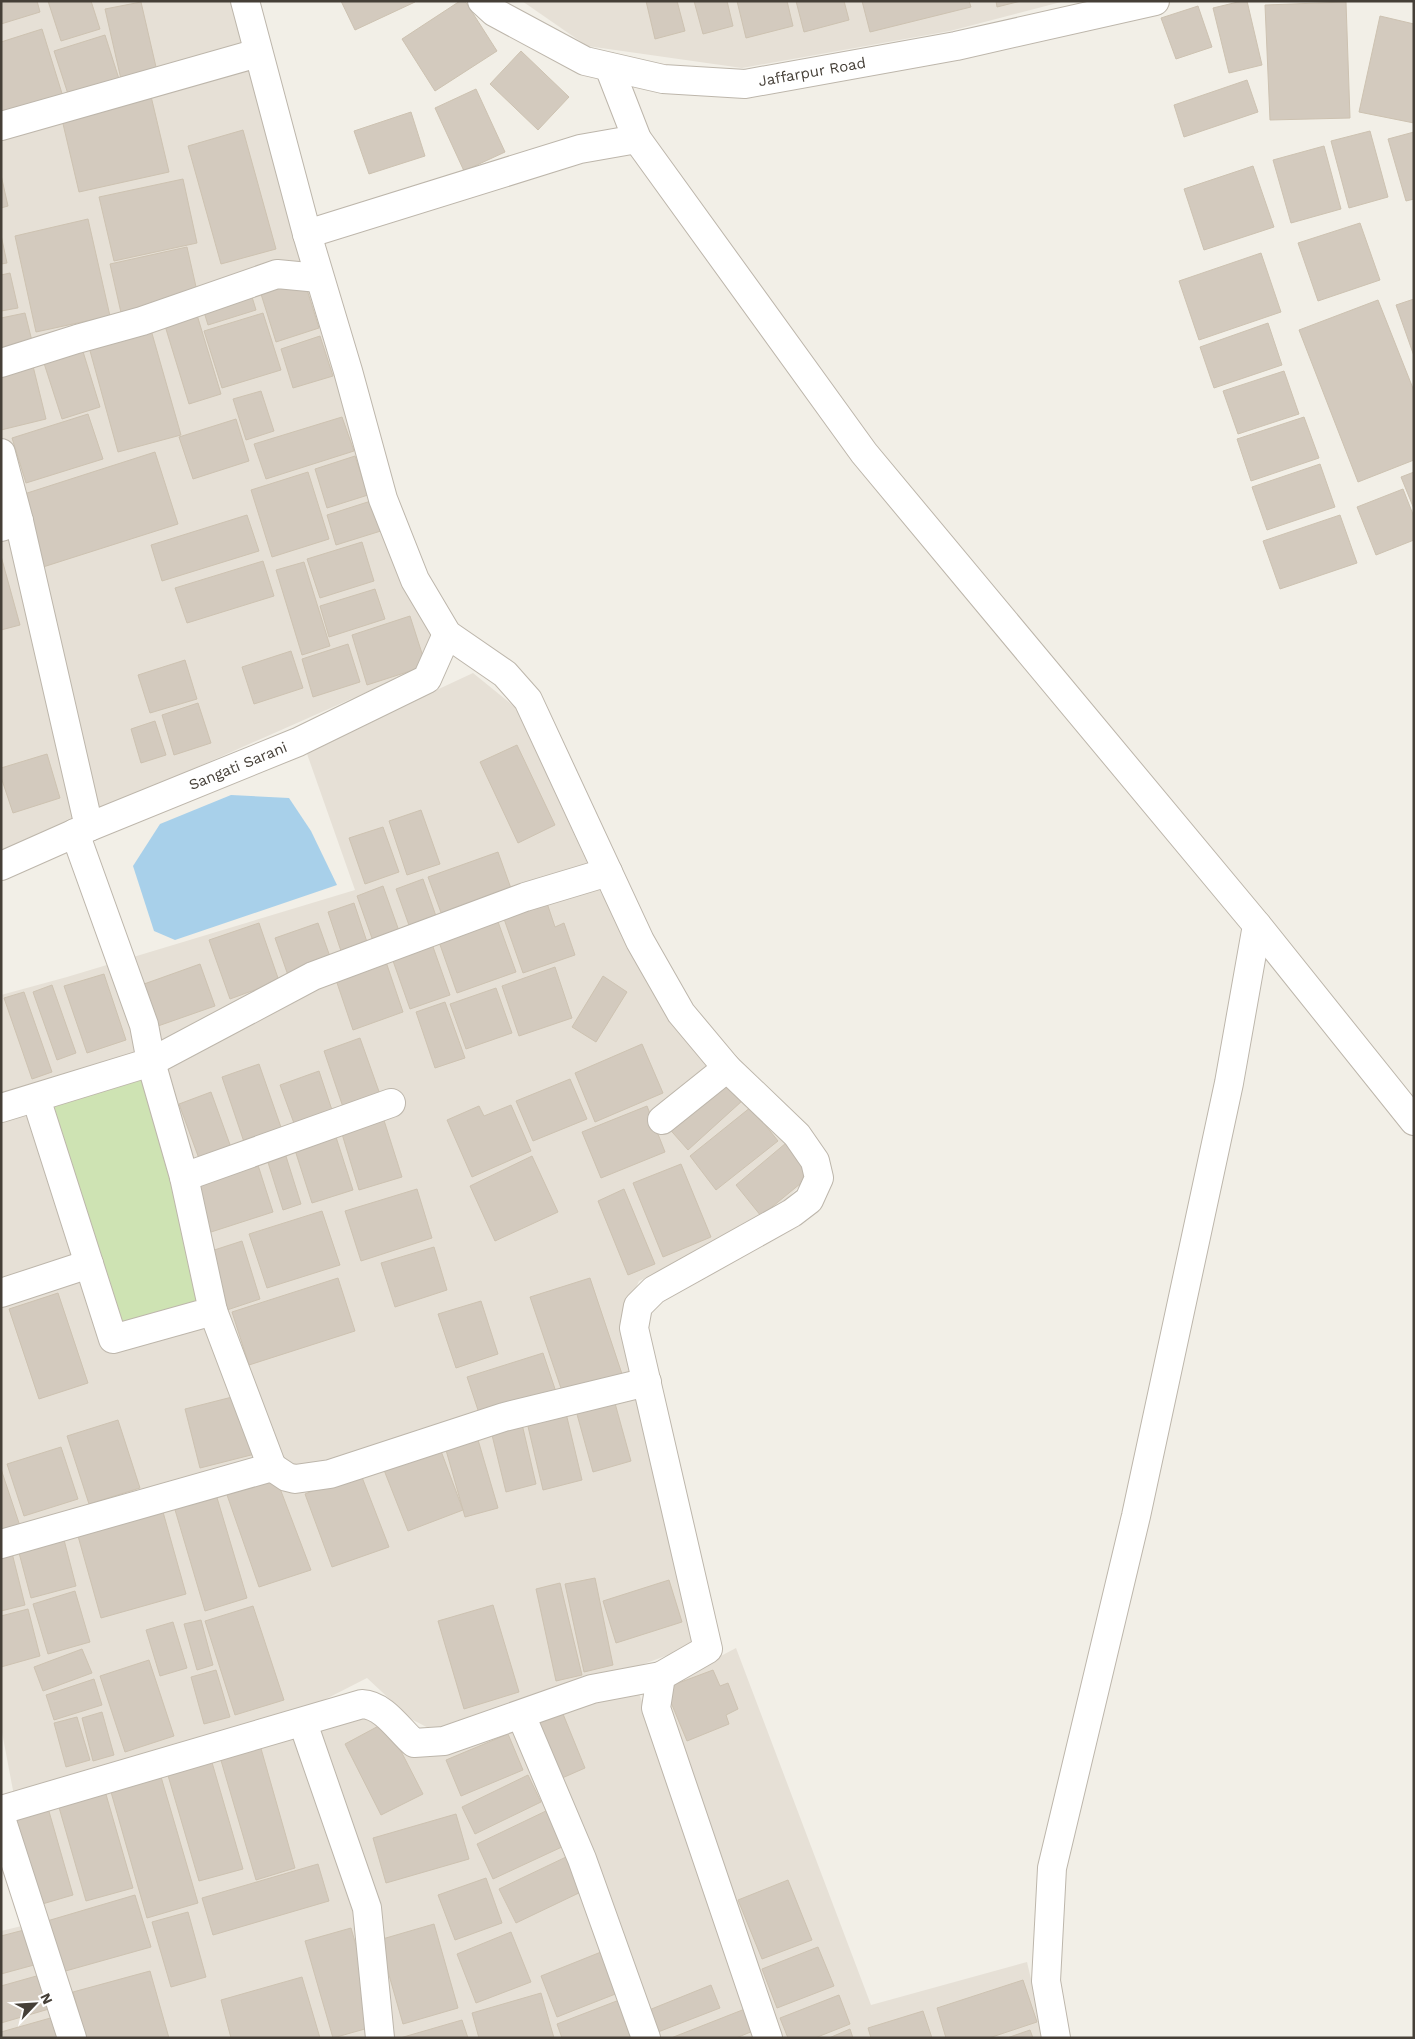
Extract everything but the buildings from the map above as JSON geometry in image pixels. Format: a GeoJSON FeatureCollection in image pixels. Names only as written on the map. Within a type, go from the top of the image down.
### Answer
{"type":"FeatureCollection","features":[{"type":"Feature","properties":{"kind":"street"},"geometry":{"type":"LineString","coordinates":[[1,1810],[303,1723],[362,1704],[371,1704],[379,1708],[414,1743],[421,1744],[444,1740],[592,1689],[661,1676],[708,1649],[634,1328],[638,1306],[654,1290],[792,1213],[809,1200],[819,1178],[815,1161],[797,1134],[727,1068],[681,1013],[640,940],[528,700],[505,674],[447,634],[415,580],[384,499],[348,371],[319,278],[245,1]]}},
{"type":"Feature","properties":{"kind":"street","name":"Jaffarpur Road"},"geometry":{"type":"LineString","coordinates":[[498,5],[585,61],[663,79],[745,84],[956,46],[1155,1]]}},
{"type":"Feature","properties":{"kind":"street"},"geometry":{"type":"LineString","coordinates":[[1,126],[258,53]]}},
{"type":"Feature","properties":{"kind":"street"},"geometry":{"type":"LineString","coordinates":[[609,67],[637,139],[864,453],[1257,925],[1414,1121]]}},
{"type":"Feature","properties":{"kind":"street"},"geometry":{"type":"LineString","coordinates":[[307,234],[580,149],[637,139]]}},
{"type":"Feature","properties":{"kind":"street"},"geometry":{"type":"LineString","coordinates":[[1,363],[142,321],[277,274],[319,278]]}},
{"type":"Feature","properties":{"kind":"street"},"geometry":{"type":"LineString","coordinates":[[1,453],[10,524],[82,830],[144,1026],[151,1062],[184,1177],[213,1311],[272,1466],[287,1477],[295,1479],[330,1474],[504,1417],[647,1382]]}},
{"type":"Feature","properties":{"kind":"street","name":"Sangati Sarani"},"geometry":{"type":"LineString","coordinates":[[1,866],[82,830],[298,742],[427,679],[447,634]]}},
{"type":"Feature","properties":{"kind":"street"},"geometry":{"type":"LineString","coordinates":[[1,1108],[151,1062],[314,976],[498,906],[608,872]]}},
{"type":"Feature","properties":{"kind":"street"},"geometry":{"type":"LineString","coordinates":[[1056,2038],[1046,1981],[1052,1868],[1138,1507],[1229,1083],[1257,925]]}},
{"type":"Feature","properties":{"kind":"street"},"geometry":{"type":"LineString","coordinates":[[662,1120],[727,1068]]}},
{"type":"Feature","properties":{"kind":"street"},"geometry":{"type":"LineString","coordinates":[[36,1098],[113,1339],[213,1311]]}},
{"type":"Feature","properties":{"kind":"street"},"geometry":{"type":"LineString","coordinates":[[184,1177],[391,1103]]}},
{"type":"Feature","properties":{"kind":"street"},"geometry":{"type":"LineString","coordinates":[[1,1293],[89,1264]]}},
{"type":"Feature","properties":{"kind":"street"},"geometry":{"type":"LineString","coordinates":[[1,1544],[272,1466]]}},
{"type":"Feature","properties":{"kind":"street"},"geometry":{"type":"LineString","coordinates":[[661,1676],[656,1708],[768,2038]]}},
{"type":"Feature","properties":{"kind":"street"},"geometry":{"type":"LineString","coordinates":[[520,1715],[582,1859],[646,2038]]}},
{"type":"Feature","properties":{"kind":"street"},"geometry":{"type":"LineString","coordinates":[[303,1723],[367,1908],[380,2038]]}},
{"type":"Feature","properties":{"kind":"street"},"geometry":{"type":"LineString","coordinates":[[1,1818],[72,2038]]}},
{"type":"Feature","properties":{"kind":"shaded area"},"geometry":{"type":"Polygon","coordinates":[[[1,1],[233,1],[330,347],[455,653],[1,854],[1,1]]]}},
{"type":"Feature","properties":{"kind":"shaded area"},"geometry":{"type":"Polygon","coordinates":[[[522,1],[1065,1],[950,31],[742,68],[587,46],[522,1]]]}},
{"type":"Feature","properties":{"kind":"shaded area"},"geometry":{"type":"Polygon","coordinates":[[[473,673],[516,708],[601,893],[693,1043],[815,1170],[771,1215],[723,1243],[639,1281],[622,1318],[698,1644],[446,1737],[411,1719],[367,1678],[318,1703],[15,1801],[1,1727],[1,995],[67,977],[355,890],[306,751],[473,673]]]}},
{"type":"Feature","properties":{"kind":"shaded area"},"geometry":{"type":"Polygon","coordinates":[[[736,1648],[871,2005],[1027,1962],[1045,2038],[772,2038],[660,1688],[736,1648]]]}},
{"type":"Feature","properties":{"kind":"shaded area"},"geometry":{"type":"Polygon","coordinates":[[[635,1683],[726,1925],[764,2038],[78,2038],[1,1807],[365,1707],[444,1744],[635,1683]]]}},
{"type":"Feature","properties":{"kind":"shaded area"},"geometry":{"type":"Polygon","coordinates":[[[30,1924],[68,2038],[1,2038],[1,1931],[30,1924]]]}},
{"type":"Feature","properties":{"kind":"green space"},"geometry":{"type":"Polygon","coordinates":[[[143,1072],[211,1308],[117,1327],[50,1103],[143,1072]]]}},
{"type":"Feature","properties":{"kind":"water"},"geometry":{"type":"Polygon","coordinates":[[[231,795],[289,798],[311,831],[337,885],[175,940],[154,931],[133,866],[160,824],[231,795]]]}}]}
